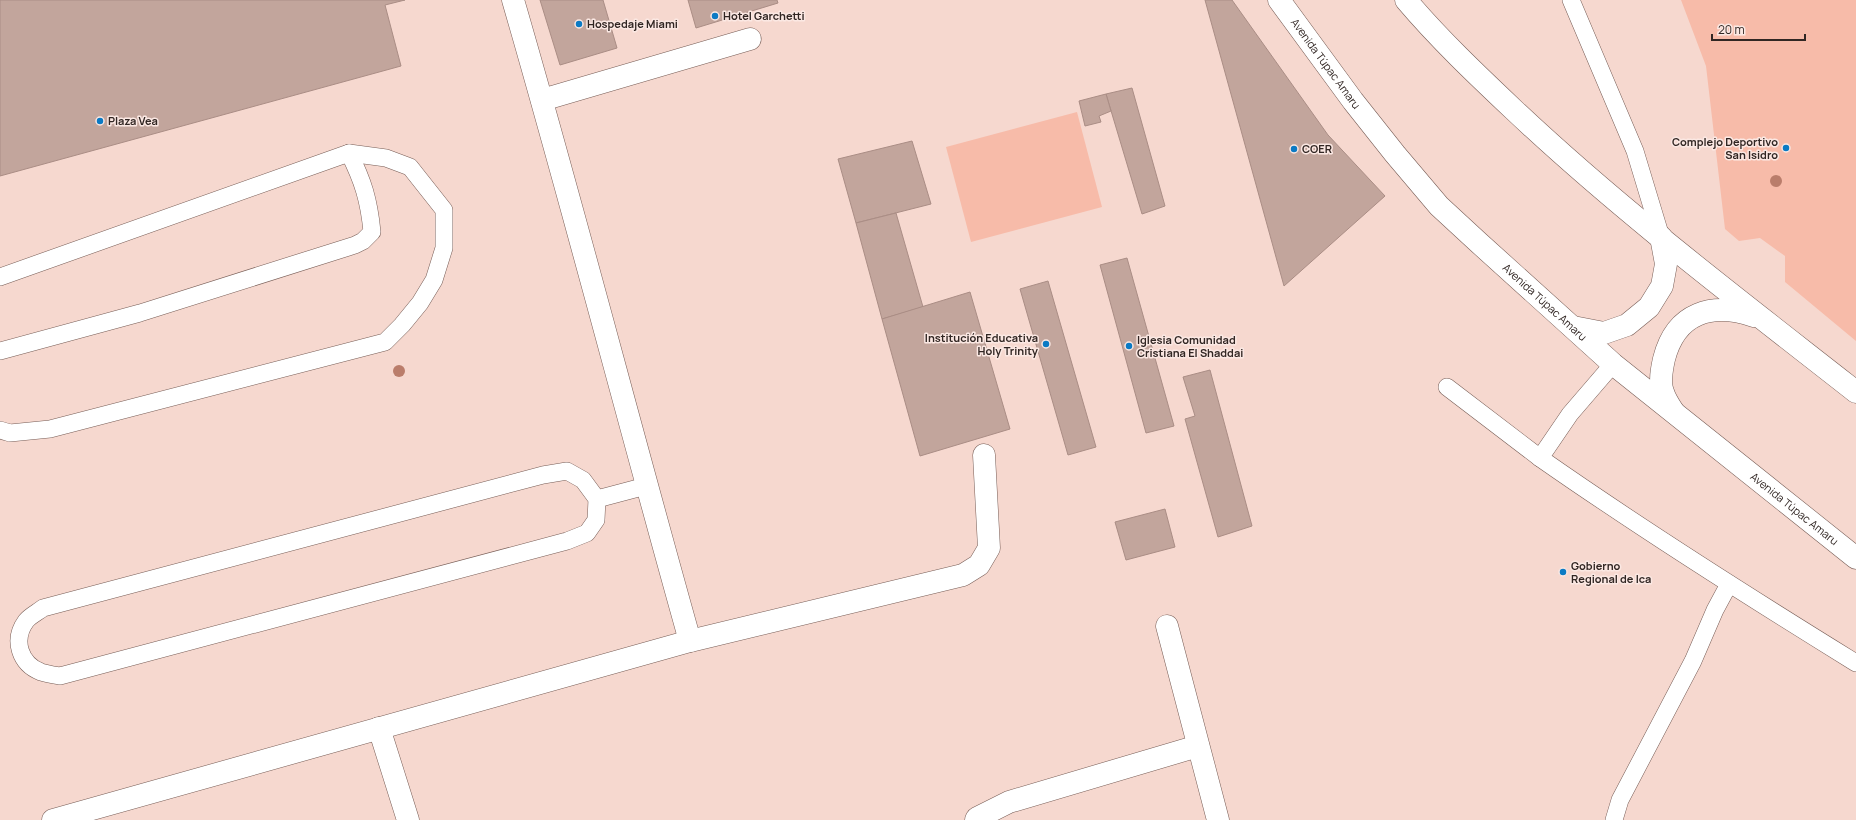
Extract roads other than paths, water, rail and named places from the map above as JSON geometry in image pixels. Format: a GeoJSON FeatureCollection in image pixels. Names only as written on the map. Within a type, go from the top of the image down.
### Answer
{"type":"FeatureCollection","features":[{"type":"Feature","properties":{"kind":"street"},"geometry":{"type":"LineString","coordinates":[[513,0],[542,100],[646,486],[690,641]]}},
{"type":"Feature","properties":{"kind":"street","name":"Avenida Túpac Amaru"},"geometry":{"type":"LineString","coordinates":[[1279,0],[1372,125],[1440,206],[1613,364],[1856,558]]}},
{"type":"Feature","properties":{"kind":"street"},"geometry":{"type":"LineString","coordinates":[[1406,0],[1486,83],[1557,150],[1761,318],[1856,392]]}},
{"type":"Feature","properties":{"kind":"street"},"geometry":{"type":"LineString","coordinates":[[542,100],[750,39]]}},
{"type":"Feature","properties":{"kind":"street"},"geometry":{"type":"LineString","coordinates":[[1573,328],[1604,333],[1627,325],[1649,307],[1662,286],[1666,264],[1661,237]]}},
{"type":"Feature","properties":{"kind":"street"},"geometry":{"type":"LineString","coordinates":[[1673,412],[1662,391],[1662,369],[1667,348],[1678,327],[1694,316],[1717,309],[1737,310],[1761,318]]}},
{"type":"Feature","properties":{"kind":"street"},"geometry":{"type":"LineString","coordinates":[[53,820],[690,641],[963,575],[979,565],[989,548],[984,454]]}},
{"type":"Feature","properties":{"kind":"street"},"geometry":{"type":"LineString","coordinates":[[1167,626],[1218,820]]}},
{"type":"Feature","properties":{"kind":"street"},"geometry":{"type":"LineString","coordinates":[[379,728],[408,820]]}},
{"type":"Feature","properties":{"kind":"street"},"geometry":{"type":"LineString","coordinates":[[976,820],[977,818],[1010,802],[1198,746]]}},
{"type":"Feature","properties":{"kind":"lane"},"geometry":{"type":"LineString","coordinates":[[1571,0],[1635,151],[1661,237]]}},
{"type":"Feature","properties":{"kind":"lane"},"geometry":{"type":"LineString","coordinates":[[0,351],[140,312],[363,241],[372,232],[370,208],[363,183],[349,153]]}},
{"type":"Feature","properties":{"kind":"lane"},"geometry":{"type":"LineString","coordinates":[[0,277],[349,153],[386,158],[410,167],[444,210],[444,248],[434,280],[420,303],[385,342],[50,429],[10,433],[0,430]]}},
{"type":"Feature","properties":{"kind":"lane"},"geometry":{"type":"LineString","coordinates":[[1540,458],[1570,414],[1613,364]]}},
{"type":"Feature","properties":{"kind":"lane"},"geometry":{"type":"LineString","coordinates":[[1447,387],[1540,458],[1602,502],[1729,584],[1856,663]]}},
{"type":"Feature","properties":{"kind":"lane"},"geometry":{"type":"LineString","coordinates":[[567,471],[584,480],[597,499],[596,520],[587,533],[567,541],[60,676],[42,672],[28,664],[19,648],[19,633],[27,620],[43,608],[543,475],[567,471]]}},
{"type":"Feature","properties":{"kind":"lane"},"geometry":{"type":"LineString","coordinates":[[597,499],[646,486]]}},
{"type":"Feature","properties":{"kind":"lane"},"geometry":{"type":"LineString","coordinates":[[1614,820],[1620,800],[1693,661],[1715,610],[1729,584]]}},
{"type":"Feature","properties":{"kind":"place","name":"Hotel Garchetti"},"geometry":{"type":"Point","coordinates":[715,16]}},
{"type":"Feature","properties":{"kind":"place","name":"Hospedaje Miami"},"geometry":{"type":"Point","coordinates":[579,24]}},
{"type":"Feature","properties":{"kind":"place","name":"Plaza Vea"},"geometry":{"type":"Point","coordinates":[100,121]}},
{"type":"Feature","properties":{"kind":"place","name":"Complejo Deportivo San Isidro"},"geometry":{"type":"Point","coordinates":[1786,148]}},
{"type":"Feature","properties":{"kind":"place","name":"COER"},"geometry":{"type":"Point","coordinates":[1294,149]}},
{"type":"Feature","properties":{"kind":"place","name":"Institución Educativa Holy Trinity"},"geometry":{"type":"Point","coordinates":[1046,344]}},
{"type":"Feature","properties":{"kind":"place","name":"Iglesia Comunidad Cristiana El Shaddai"},"geometry":{"type":"Point","coordinates":[1129,346]}},
{"type":"Feature","properties":{"kind":"place","name":"Gobierno Regional de Ica"},"geometry":{"type":"Point","coordinates":[1563,572]}}]}
